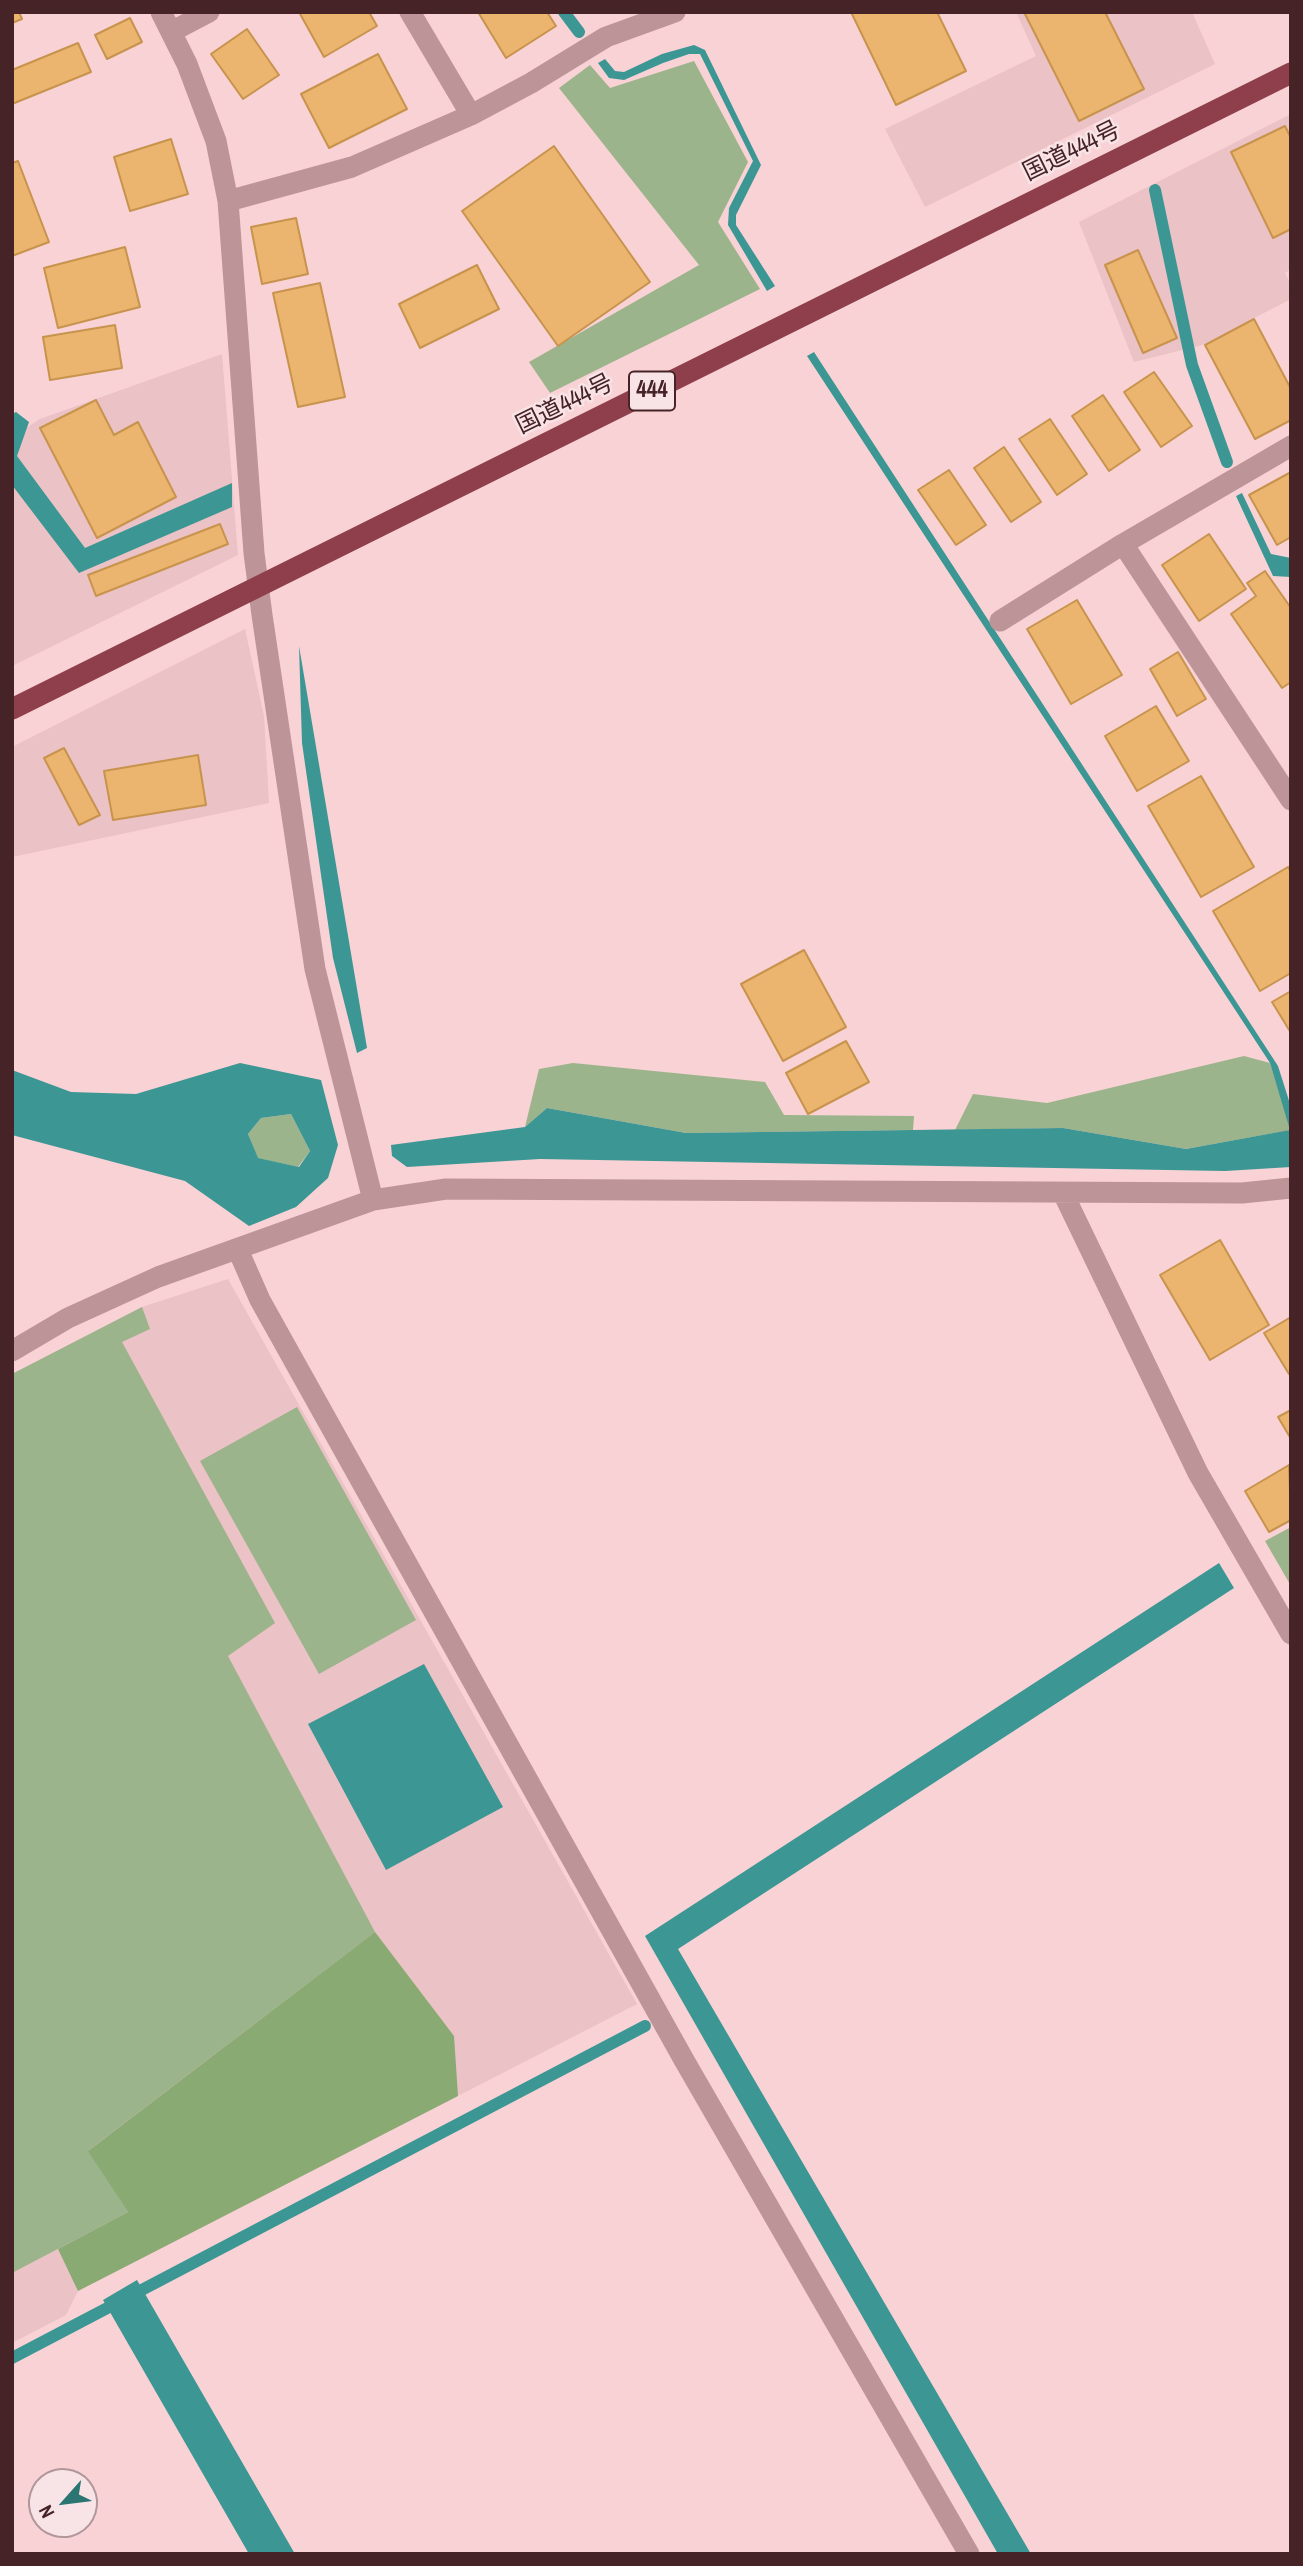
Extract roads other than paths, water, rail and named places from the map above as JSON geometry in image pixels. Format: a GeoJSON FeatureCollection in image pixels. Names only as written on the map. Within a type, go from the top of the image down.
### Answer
{"type":"FeatureCollection","features":[{"type":"Feature","properties":{"kind":"highway","name":"国道444号"},"geometry":{"type":"LineString","coordinates":[[12,709],[1291,73]]}},
{"type":"Feature","properties":{"kind":"street"},"geometry":{"type":"LineString","coordinates":[[161,12],[187,64],[216,141],[228,201],[258,587],[316,969],[373,1200]]}},
{"type":"Feature","properties":{"kind":"street"},"geometry":{"type":"LineString","coordinates":[[171,32],[209,12]]}},
{"type":"Feature","properties":{"kind":"street"},"geometry":{"type":"LineString","coordinates":[[410,12],[471,115]]}},
{"type":"Feature","properties":{"kind":"street"},"geometry":{"type":"LineString","coordinates":[[228,201],[352,167],[471,115],[531,83],[606,37],[675,12]]}},
{"type":"Feature","properties":{"kind":"street"},"geometry":{"type":"LineString","coordinates":[[1000,621],[1123,544],[1291,446]]}},
{"type":"Feature","properties":{"kind":"street"},"geometry":{"type":"LineString","coordinates":[[1123,544],[1291,800]]}},
{"type":"Feature","properties":{"kind":"street"},"geometry":{"type":"LineString","coordinates":[[12,1351],[68,1318],[158,1277],[373,1200],[446,1189],[1242,1193],[1291,1188]]}},
{"type":"Feature","properties":{"kind":"street"},"geometry":{"type":"LineString","coordinates":[[1063,1193],[1198,1473],[1291,1634]]}},
{"type":"Feature","properties":{"kind":"street"},"geometry":{"type":"LineString","coordinates":[[238,1250],[260,1300],[663,2024],[969,2554]]}},
{"type":"Feature","properties":{"kind":"water"},"geometry":{"type":"Polygon","coordinates":[[[694,45],[705,50],[761,165],[736,215],[736,225],[775,286],[767,291],[728,225],[729,208],[753,161],[700,54],[689,54],[624,80],[609,78],[598,63],[605,59],[615,71],[624,72],[662,54],[694,45]]]}},
{"type":"Feature","properties":{"kind":"water"},"geometry":{"type":"Polygon","coordinates":[[[814,352],[1278,1066],[1291,1107],[1291,1167],[1225,1171],[540,1159],[407,1167],[392,1156],[391,1145],[525,1127],[547,1108],[686,1133],[1063,1128],[1186,1149],[1290,1130],[1270,1063],[807,356],[814,352]]]}},
{"type":"Feature","properties":{"kind":"water"},"geometry":{"type":"Polygon","coordinates":[[[16,412],[29,422],[17,456],[85,548],[232,483],[232,507],[79,573],[12,485],[12,414],[16,412]]]}},
{"type":"Feature","properties":{"kind":"water"},"geometry":{"type":"Polygon","coordinates":[[[1242,493],[1271,554],[1291,558],[1291,577],[1273,576],[1236,496],[1242,493]]]}},
{"type":"Feature","properties":{"kind":"water"},"geometry":{"type":"Polygon","coordinates":[[[299,646],[367,1048],[357,1053],[333,958],[302,743],[299,646]]]}},
{"type":"Feature","properties":{"kind":"water"},"geometry":{"type":"Polygon","coordinates":[[[240,1063],[321,1080],[338,1145],[328,1178],[296,1207],[249,1226],[185,1181],[12,1135],[12,1070],[71,1092],[136,1094],[240,1063]],[[291,1114],[261,1118],[248,1134],[258,1158],[299,1167],[310,1151],[291,1114]]]}},
{"type":"Feature","properties":{"kind":"water"},"geometry":{"type":"Polygon","coordinates":[[[1219,1563],[1234,1588],[678,1949],[1031,2554],[998,2554],[645,1936],[1219,1563]]]}},
{"type":"Feature","properties":{"kind":"water"},"geometry":{"type":"Polygon","coordinates":[[[424,1664],[503,1807],[386,1870],[308,1724],[424,1664]]]}},
{"type":"Feature","properties":{"kind":"water"},"geometry":{"type":"Polygon","coordinates":[[[137,2280],[295,2554],[249,2554],[103,2300],[137,2280]]]}},
{"type":"Feature","properties":{"kind":"waterway"},"geometry":{"type":"LineString","coordinates":[[564,12],[579,32]]}},
{"type":"Feature","properties":{"kind":"waterway"},"geometry":{"type":"LineString","coordinates":[[1155,190],[1192,365],[1227,462]]}},
{"type":"Feature","properties":{"kind":"waterway"},"geometry":{"type":"LineString","coordinates":[[12,2358],[645,2026]]}}]}
